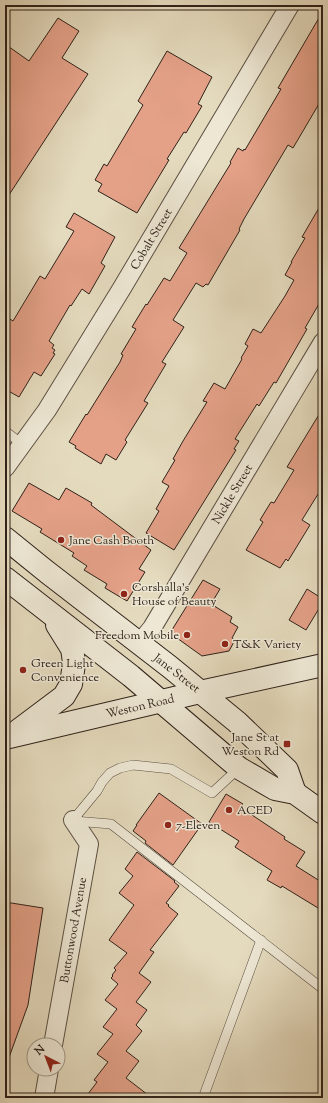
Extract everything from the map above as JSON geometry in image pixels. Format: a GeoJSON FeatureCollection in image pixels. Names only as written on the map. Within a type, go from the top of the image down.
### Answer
{"type":"FeatureCollection","features":[{"type":"Feature","properties":{"kind":"main road","name":"Jane Street"},"geometry":{"type":"LineString","coordinates":[[5,538],[237,722],[287,770],[295,793]]}},
{"type":"Feature","properties":{"kind":"main road"},"geometry":{"type":"LineString","coordinates":[[5,578],[162,701],[194,731],[239,768],[275,789],[295,793],[323,813]]}},
{"type":"Feature","properties":{"kind":"main road"},"geometry":{"type":"LineString","coordinates":[[7,737],[64,696],[71,684],[73,655],[66,638],[50,614]]}},
{"type":"Feature","properties":{"kind":"main road","name":"Weston Road"},"geometry":{"type":"LineString","coordinates":[[7,737],[323,665]]}},
{"type":"Feature","properties":{"kind":"street","name":"Cobalt Street"},"geometry":{"type":"LineString","coordinates":[[5,468],[47,410],[122,288],[290,5]]}},
{"type":"Feature","properties":{"kind":"street","name":"Nickle Street"},"geometry":{"type":"LineString","coordinates":[[139,644],[152,628],[323,342]]}},
{"type":"Feature","properties":{"kind":"street","name":"Buttonwood Avenue"},"geometry":{"type":"LineString","coordinates":[[54,1037],[89,844],[72,820]]}},
{"type":"Feature","properties":{"kind":"street"},"geometry":{"type":"LineString","coordinates":[[44,1098],[48,1077]]}},
{"type":"Feature","properties":{"kind":"lane"},"geometry":{"type":"LineString","coordinates":[[5,431],[22,444]]}},
{"type":"Feature","properties":{"kind":"lane"},"geometry":{"type":"LineString","coordinates":[[72,820],[97,791],[102,782],[110,773],[120,768],[132,765],[171,769],[212,793],[239,768]]}},
{"type":"Feature","properties":{"kind":"lane"},"geometry":{"type":"LineString","coordinates":[[72,820],[110,824],[323,989]]}},
{"type":"Feature","properties":{"kind":"lane"},"geometry":{"type":"LineString","coordinates":[[203,1098],[260,940]]}},
{"type":"Feature","properties":{"kind":"building"},"geometry":{"type":"Polygon","coordinates":[[[323,11],[323,97],[293,148],[288,145],[244,219],[239,229],[240,230],[208,285],[206,284],[203,287],[196,283],[173,320],[184,327],[162,362],[166,364],[144,401],[148,403],[125,440],[127,442],[116,460],[106,454],[101,464],[75,448],[76,446],[69,442],[120,362],[123,355],[121,354],[136,329],[132,327],[146,304],[147,305],[164,278],[170,281],[187,253],[179,248],[231,163],[230,162],[238,148],[243,151],[244,149],[245,150],[281,89],[278,88],[323,11]]]}},
{"type":"Feature","properties":{"kind":"building"},"geometry":{"type":"Polygon","coordinates":[[[58,18],[79,31],[62,58],[88,74],[5,201],[5,44],[29,61],[58,18]]]}},
{"type":"Feature","properties":{"kind":"building"},"geometry":{"type":"Polygon","coordinates":[[[167,51],[212,77],[198,104],[202,106],[186,133],[184,132],[167,159],[169,160],[137,213],[98,191],[102,184],[95,180],[104,164],[107,166],[143,105],[138,101],[167,51]]]}},
{"type":"Feature","properties":{"kind":"building"},"geometry":{"type":"Polygon","coordinates":[[[323,201],[323,297],[305,328],[307,329],[276,383],[274,382],[259,406],[257,404],[235,439],[239,441],[234,449],[236,450],[174,550],[146,533],[159,511],[156,509],[169,486],[162,482],[175,460],[173,459],[183,441],[207,402],[203,401],[214,383],[225,389],[242,359],[241,358],[248,346],[245,344],[253,329],[261,333],[285,296],[294,280],[285,275],[305,238],[302,237],[323,201]]]}},
{"type":"Feature","properties":{"kind":"building"},"geometry":{"type":"Polygon","coordinates":[[[74,213],[115,237],[101,263],[105,266],[89,294],[82,289],[71,306],[70,305],[49,341],[54,345],[52,348],[55,350],[53,353],[55,354],[41,376],[34,372],[19,397],[5,389],[5,316],[13,321],[40,276],[45,279],[74,231],[66,227],[74,213]]]}},
{"type":"Feature","properties":{"kind":"building"},"geometry":{"type":"Polygon","coordinates":[[[323,408],[323,486],[302,520],[310,525],[288,561],[286,559],[280,568],[246,550],[263,522],[260,520],[271,502],[274,503],[294,470],[287,467],[323,408]]]}},
{"type":"Feature","properties":{"kind":"building"},"geometry":{"type":"Polygon","coordinates":[[[29,483],[59,500],[66,488],[92,503],[91,505],[151,550],[139,569],[145,572],[127,601],[105,588],[107,584],[84,570],[87,566],[72,556],[74,553],[40,532],[42,529],[12,511],[29,483]]]}},
{"type":"Feature","properties":{"kind":"building"},"geometry":{"type":"Polygon","coordinates":[[[203,580],[220,589],[211,604],[232,617],[230,622],[238,627],[232,638],[235,640],[229,651],[202,656],[170,633],[203,580]]]}},
{"type":"Feature","properties":{"kind":"building"},"geometry":{"type":"Polygon","coordinates":[[[307,589],[323,599],[323,602],[306,630],[289,620],[307,589]]]}},
{"type":"Feature","properties":{"kind":"building","name":"7-Eleven"},"geometry":{"type":"Polygon","coordinates":[[[159,793],[202,824],[173,865],[145,843],[146,841],[133,831],[159,793]]]}},
{"type":"Feature","properties":{"kind":"building"},"geometry":{"type":"Polygon","coordinates":[[[226,794],[243,804],[240,807],[285,837],[284,839],[305,852],[296,866],[323,883],[323,911],[282,886],[281,888],[267,880],[272,871],[235,847],[239,841],[209,822],[226,794]]]}},
{"type":"Feature","properties":{"kind":"building"},"geometry":{"type":"Polygon","coordinates":[[[137,852],[175,881],[174,882],[179,886],[166,903],[178,914],[150,950],[154,952],[139,973],[151,982],[136,1002],[147,1010],[136,1025],[142,1031],[126,1051],[139,1061],[126,1078],[152,1098],[85,1098],[97,1082],[94,1080],[108,1062],[97,1054],[113,1034],[103,1027],[117,1009],[105,1000],[118,984],[111,978],[116,970],[114,968],[127,953],[109,940],[134,905],[119,893],[133,876],[125,869],[137,852]]]}},
{"type":"Feature","properties":{"kind":"building"},"geometry":{"type":"Polygon","coordinates":[[[5,902],[43,908],[28,1005],[7,1063],[5,1063],[5,902]]]}},
{"type":"Feature","properties":{"kind":"place","name":"Jane Cash Booth"},"geometry":{"type":"Point","coordinates":[61,540]}},
{"type":"Feature","properties":{"kind":"place","name":"Corshalla's House of Beauty"},"geometry":{"type":"Point","coordinates":[124,594]}},
{"type":"Feature","properties":{"kind":"place","name":"Freedom Mobile"},"geometry":{"type":"Point","coordinates":[187,635]}},
{"type":"Feature","properties":{"kind":"place","name":"T&K Variety"},"geometry":{"type":"Point","coordinates":[225,644]}},
{"type":"Feature","properties":{"kind":"place","name":"Green Light Convenience"},"geometry":{"type":"Point","coordinates":[23,670]}},
{"type":"Feature","properties":{"kind":"place","name":"Jane St at Weston Rd"},"geometry":{"type":"Point","coordinates":[287,744]}},
{"type":"Feature","properties":{"kind":"place","name":"ACED"},"geometry":{"type":"Point","coordinates":[229,810]}},
{"type":"Feature","properties":{"kind":"place","name":"7-Eleven"},"geometry":{"type":"Point","coordinates":[168,825]}}]}
